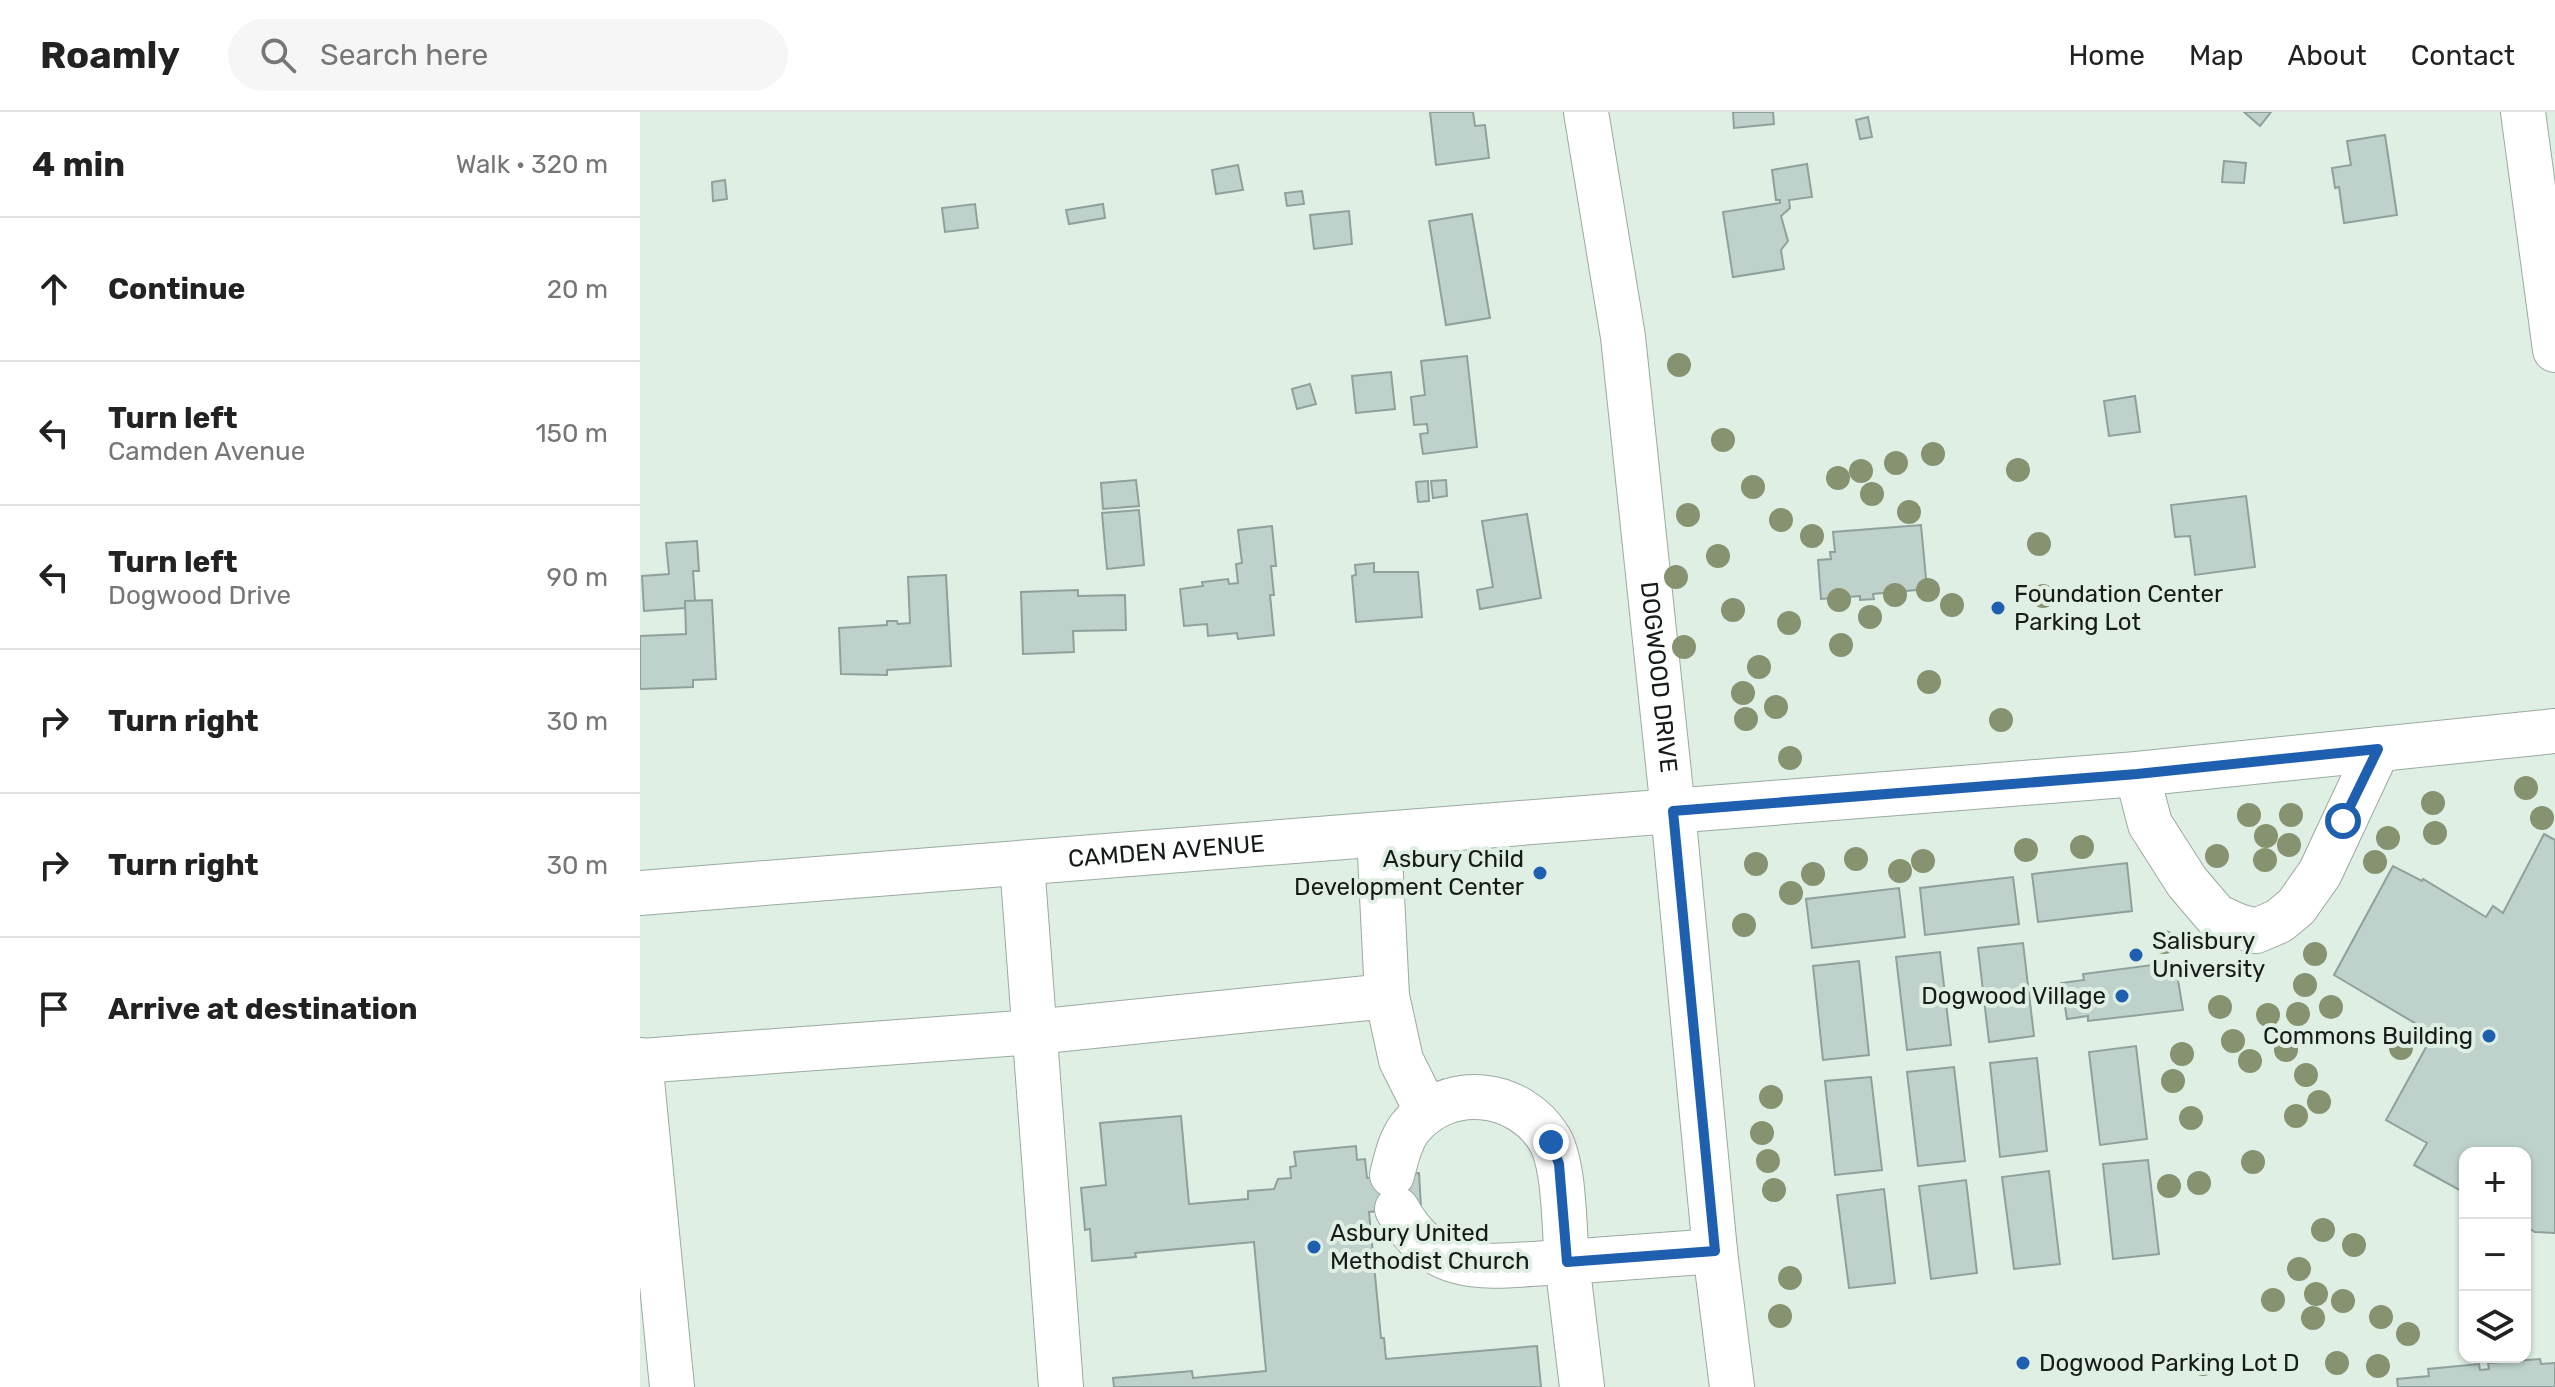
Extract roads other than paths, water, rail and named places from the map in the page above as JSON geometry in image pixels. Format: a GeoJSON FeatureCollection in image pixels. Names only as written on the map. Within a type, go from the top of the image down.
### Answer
{"type":"FeatureCollection","features":[{"type":"Feature","properties":{"kind":"street","name":"DOGWOOD DRIVE"},"geometry":{"type":"LineString","coordinates":[[1586,112],[1623,337],[1715,1251],[1732,1387]]}},
{"type":"Feature","properties":{"kind":"street"},"geometry":{"type":"LineString","coordinates":[[2523,112],[2555,350]]}},
{"type":"Feature","properties":{"kind":"street","name":"CAMDEN AVENUE"},"geometry":{"type":"LineString","coordinates":[[640,893],[2137,774],[2555,731]]}},
{"type":"Feature","properties":{"kind":"street"},"geometry":{"type":"LineString","coordinates":[[2137,774],[2150,824],[2187,882],[2216,916],[2256,931],[2279,921],[2296,907],[2320,873],[2378,749]]}},
{"type":"Feature","properties":{"kind":"street"},"geometry":{"type":"LineString","coordinates":[[1379,835],[1387,996],[1401,1060],[1427,1112]]}},
{"type":"Feature","properties":{"kind":"street"},"geometry":{"type":"LineString","coordinates":[[1022,863],[1061,1387]]}},
{"type":"Feature","properties":{"kind":"street"},"geometry":{"type":"LineString","coordinates":[[672,1387],[640,1061],[1034,1032],[1387,996]]}},
{"type":"Feature","properties":{"kind":"street"},"geometry":{"type":"LineString","coordinates":[[1582,1387],[1567,1262],[1559,1164],[1551,1142],[1537,1122],[1519,1107],[1496,1098],[1472,1096],[1449,1101],[1427,1112],[1409,1130],[1397,1154],[1395,1192],[1408,1229],[1426,1248],[1449,1260],[1475,1265],[1567,1262],[1715,1251]]}},
{"type":"Feature","properties":{"kind":"place","name":"Foundation Center Parking Lot"},"geometry":{"type":"Point","coordinates":[1998,608]}},
{"type":"Feature","properties":{"kind":"place","name":"Asbury Child Development Center"},"geometry":{"type":"Point","coordinates":[1540,873]}},
{"type":"Feature","properties":{"kind":"place","name":"Salisbury University"},"geometry":{"type":"Point","coordinates":[2136,955]}},
{"type":"Feature","properties":{"kind":"place","name":"Dogwood Village"},"geometry":{"type":"Point","coordinates":[2122,996]}},
{"type":"Feature","properties":{"kind":"place","name":"Commons Building"},"geometry":{"type":"Point","coordinates":[2489,1036]}},
{"type":"Feature","properties":{"kind":"place","name":"Asbury United Methodist Church"},"geometry":{"type":"Point","coordinates":[1314,1247]}},
{"type":"Feature","properties":{"kind":"place","name":"Dogwood Parking Lot D"},"geometry":{"type":"Point","coordinates":[2023,1363]}}]}
